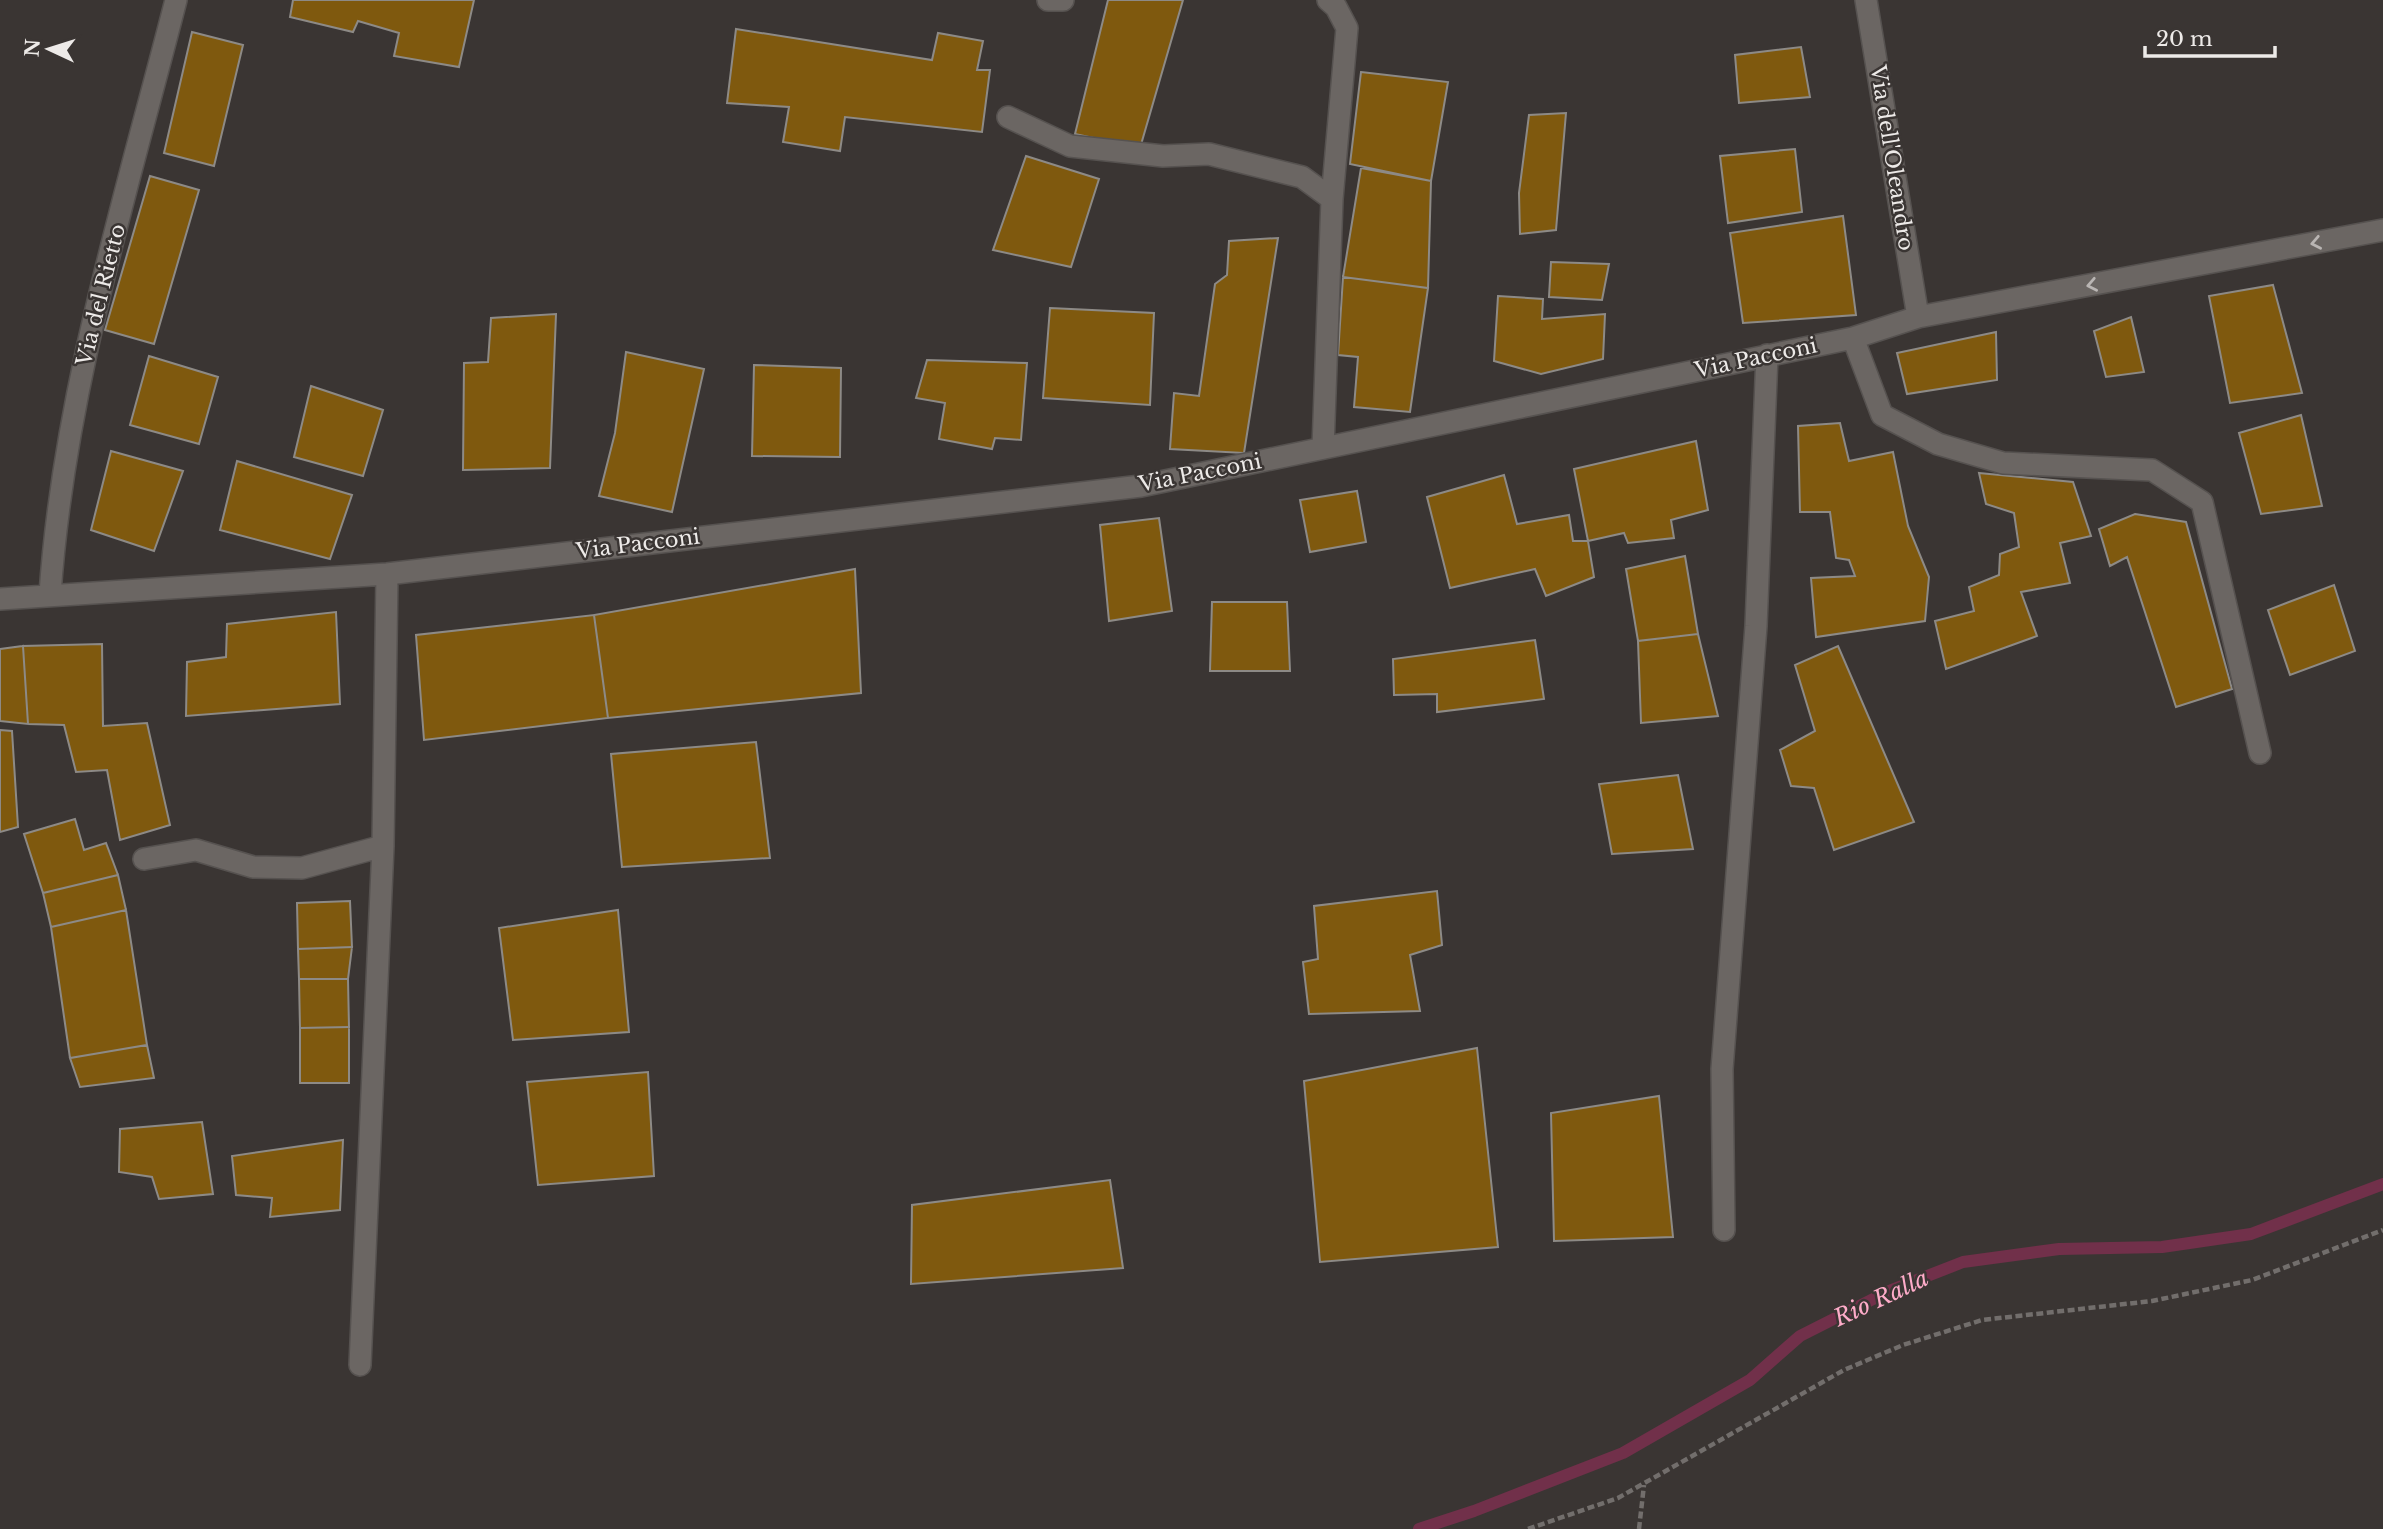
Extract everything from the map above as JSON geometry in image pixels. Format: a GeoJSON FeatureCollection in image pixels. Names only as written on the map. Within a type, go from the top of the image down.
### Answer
{"type":"FeatureCollection","features":[{"type":"Feature","properties":{"kind":"street","name":"Via del Rietto"},"geometry":{"type":"LineString","coordinates":[[50,594],[55,516],[74,407],[176,0]]}},
{"type":"Feature","properties":{"kind":"street"},"geometry":{"type":"LineString","coordinates":[[1048,0],[1063,0]]}},
{"type":"Feature","properties":{"kind":"street"},"geometry":{"type":"LineString","coordinates":[[1324,448],[1332,199],[1347,28],[1336,6],[1328,0]]}},
{"type":"Feature","properties":{"kind":"street","name":"Via dell'Oleandro"},"geometry":{"type":"LineString","coordinates":[[1866,0],[1918,317]]}},
{"type":"Feature","properties":{"kind":"street"},"geometry":{"type":"LineString","coordinates":[[1009,117],[1070,145],[1163,156],[1209,154],[1301,177],[1332,199]]}},
{"type":"Feature","properties":{"kind":"street","name":"Via Pacconi"},"geometry":{"type":"LineString","coordinates":[[0,598],[387,574],[1141,486],[1853,338],[1918,317],[2383,230]]}},
{"type":"Feature","properties":{"kind":"street"},"geometry":{"type":"LineString","coordinates":[[1853,338],[1882,415],[1938,444],[2003,463],[2152,470],[2202,502],[2260,753]]}},
{"type":"Feature","properties":{"kind":"street"},"geometry":{"type":"LineString","coordinates":[[1724,1230],[1722,1069],[1756,626],[1767,355]]}},
{"type":"Feature","properties":{"kind":"street"},"geometry":{"type":"LineString","coordinates":[[360,1365],[383,846],[387,574]]}},
{"type":"Feature","properties":{"kind":"street"},"geometry":{"type":"LineString","coordinates":[[144,859],[197,850],[253,867],[302,868],[383,846]]}},
{"type":"Feature","properties":{"kind":"path"},"geometry":{"type":"LineString","coordinates":[[1528,1529],[1618,1498],[1843,1370],[1903,1345],[1982,1320],[2152,1301],[2252,1280],[2383,1230]]}},
{"type":"Feature","properties":{"kind":"path"},"geometry":{"type":"LineString","coordinates":[[1639,1529],[1644,1484]]}},
{"type":"Feature","properties":{"kind":"building"},"geometry":{"type":"Polygon","coordinates":[[[293,0],[474,0],[459,67],[394,56],[399,33],[358,21],[353,32],[290,17],[293,0]]]}},
{"type":"Feature","properties":{"kind":"building"},"geometry":{"type":"Polygon","coordinates":[[[1108,0],[1183,0],[1140,148],[1075,134],[1108,0]]]}},
{"type":"Feature","properties":{"kind":"building"},"geometry":{"type":"Polygon","coordinates":[[[736,29],[932,60],[938,33],[983,41],[977,70],[990,70],[982,132],[845,117],[840,151],[783,142],[789,107],[727,103],[736,29]]]}},
{"type":"Feature","properties":{"kind":"building"},"geometry":{"type":"Polygon","coordinates":[[[192,32],[243,45],[214,166],[164,153],[192,32]]]}},
{"type":"Feature","properties":{"kind":"building"},"geometry":{"type":"Polygon","coordinates":[[[1801,47],[1810,97],[1739,103],[1735,55],[1801,47]]]}},
{"type":"Feature","properties":{"kind":"building"},"geometry":{"type":"Polygon","coordinates":[[[1361,72],[1448,82],[1431,181],[1350,164],[1361,72]]]}},
{"type":"Feature","properties":{"kind":"building"},"geometry":{"type":"Polygon","coordinates":[[[1566,113],[1556,230],[1520,234],[1519,193],[1529,115],[1566,113]]]}},
{"type":"Feature","properties":{"kind":"building"},"geometry":{"type":"Polygon","coordinates":[[[1795,149],[1802,212],[1728,223],[1720,156],[1795,149]]]}},
{"type":"Feature","properties":{"kind":"building"},"geometry":{"type":"Polygon","coordinates":[[[1026,156],[1099,179],[1071,267],[993,250],[1026,156]]]}},
{"type":"Feature","properties":{"kind":"building"},"geometry":{"type":"Polygon","coordinates":[[[1361,168],[1431,181],[1428,288],[1343,277],[1361,168]]]}},
{"type":"Feature","properties":{"kind":"building"},"geometry":{"type":"Polygon","coordinates":[[[150,176],[199,190],[154,344],[105,330],[150,176]]]}},
{"type":"Feature","properties":{"kind":"building"},"geometry":{"type":"Polygon","coordinates":[[[1843,216],[1856,315],[1743,323],[1730,233],[1843,216]]]}},
{"type":"Feature","properties":{"kind":"building"},"geometry":{"type":"Polygon","coordinates":[[[1278,238],[1244,453],[1170,449],[1174,393],[1199,396],[1215,284],[1227,275],[1229,241],[1278,238]]]}},
{"type":"Feature","properties":{"kind":"building"},"geometry":{"type":"Polygon","coordinates":[[[1551,262],[1609,264],[1602,300],[1549,297],[1551,262]]]}},
{"type":"Feature","properties":{"kind":"building"},"geometry":{"type":"Polygon","coordinates":[[[1343,277],[1428,288],[1410,412],[1354,407],[1358,357],[1338,355],[1343,277]]]}},
{"type":"Feature","properties":{"kind":"building"},"geometry":{"type":"Polygon","coordinates":[[[2273,285],[2302,393],[2230,403],[2209,296],[2273,285]]]}},
{"type":"Feature","properties":{"kind":"building"},"geometry":{"type":"Polygon","coordinates":[[[1498,296],[1543,299],[1542,319],[1605,314],[1603,359],[1541,374],[1494,361],[1498,296]]]}},
{"type":"Feature","properties":{"kind":"building"},"geometry":{"type":"Polygon","coordinates":[[[1050,308],[1154,313],[1150,405],[1043,398],[1050,308]]]}},
{"type":"Feature","properties":{"kind":"building"},"geometry":{"type":"Polygon","coordinates":[[[556,314],[550,468],[463,470],[464,363],[488,362],[491,318],[556,314]]]}},
{"type":"Feature","properties":{"kind":"building"},"geometry":{"type":"Polygon","coordinates":[[[2131,317],[2144,372],[2106,377],[2094,331],[2131,317]]]}},
{"type":"Feature","properties":{"kind":"building"},"geometry":{"type":"Polygon","coordinates":[[[1996,332],[1997,380],[1907,394],[1897,353],[1996,332]]]}},
{"type":"Feature","properties":{"kind":"building"},"geometry":{"type":"Polygon","coordinates":[[[626,352],[704,369],[672,512],[599,496],[615,433],[626,352]]]}},
{"type":"Feature","properties":{"kind":"building"},"geometry":{"type":"Polygon","coordinates":[[[149,356],[218,377],[199,444],[130,425],[149,356]]]}},
{"type":"Feature","properties":{"kind":"building"},"geometry":{"type":"Polygon","coordinates":[[[927,360],[1027,363],[1021,440],[995,438],[992,449],[939,439],[945,403],[916,398],[927,360]]]}},
{"type":"Feature","properties":{"kind":"building"},"geometry":{"type":"Polygon","coordinates":[[[754,365],[841,368],[840,457],[752,456],[754,365]]]}},
{"type":"Feature","properties":{"kind":"building"},"geometry":{"type":"Polygon","coordinates":[[[311,386],[383,410],[363,476],[294,457],[311,386]]]}},
{"type":"Feature","properties":{"kind":"building"},"geometry":{"type":"Polygon","coordinates":[[[2301,415],[2322,506],[2261,514],[2239,433],[2301,415]]]}},
{"type":"Feature","properties":{"kind":"building"},"geometry":{"type":"Polygon","coordinates":[[[1840,423],[1849,461],[1893,452],[1908,526],[1929,577],[1925,621],[1816,637],[1811,578],[1855,576],[1849,560],[1836,558],[1830,512],[1800,512],[1798,426],[1840,423]]]}},
{"type":"Feature","properties":{"kind":"building"},"geometry":{"type":"Polygon","coordinates":[[[1696,441],[1708,510],[1671,520],[1674,538],[1628,543],[1624,533],[1588,541],[1574,469],[1696,441]]]}},
{"type":"Feature","properties":{"kind":"building"},"geometry":{"type":"Polygon","coordinates":[[[111,451],[183,471],[154,551],[91,530],[111,451]]]}},
{"type":"Feature","properties":{"kind":"building"},"geometry":{"type":"Polygon","coordinates":[[[237,461],[352,495],[330,559],[220,530],[237,461]]]}},
{"type":"Feature","properties":{"kind":"building"},"geometry":{"type":"Polygon","coordinates":[[[1979,473],[2073,482],[2091,536],[2060,543],[2070,583],[2021,592],[2037,636],[1946,669],[1935,621],[1974,611],[1969,587],[1999,575],[2000,554],[2019,547],[2014,513],[1986,504],[1979,473]]]}},
{"type":"Feature","properties":{"kind":"building"},"geometry":{"type":"Polygon","coordinates":[[[1504,475],[1517,524],[1569,515],[1573,541],[1588,541],[1594,577],[1546,596],[1535,569],[1450,588],[1427,497],[1504,475]]]}},
{"type":"Feature","properties":{"kind":"building"},"geometry":{"type":"Polygon","coordinates":[[[1357,491],[1366,542],[1310,552],[1300,500],[1357,491]]]}},
{"type":"Feature","properties":{"kind":"building"},"geometry":{"type":"Polygon","coordinates":[[[2135,514],[2186,522],[2232,689],[2176,707],[2127,557],[2110,566],[2099,529],[2135,514]]]}},
{"type":"Feature","properties":{"kind":"building"},"geometry":{"type":"Polygon","coordinates":[[[1159,518],[1172,611],[1109,621],[1100,525],[1159,518]]]}},
{"type":"Feature","properties":{"kind":"building"},"geometry":{"type":"Polygon","coordinates":[[[1685,556],[1698,634],[1638,641],[1626,569],[1685,556]]]}},
{"type":"Feature","properties":{"kind":"building"},"geometry":{"type":"Polygon","coordinates":[[[855,569],[861,693],[608,718],[594,615],[855,569]]]}},
{"type":"Feature","properties":{"kind":"building"},"geometry":{"type":"Polygon","coordinates":[[[2334,585],[2355,651],[2290,675],[2268,610],[2334,585]]]}},
{"type":"Feature","properties":{"kind":"building"},"geometry":{"type":"Polygon","coordinates":[[[1212,602],[1287,602],[1290,671],[1210,671],[1212,602]]]}},
{"type":"Feature","properties":{"kind":"building"},"geometry":{"type":"Polygon","coordinates":[[[336,612],[340,704],[186,716],[187,662],[226,657],[227,624],[336,612]]]}},
{"type":"Feature","properties":{"kind":"building"},"geometry":{"type":"Polygon","coordinates":[[[594,615],[608,718],[424,740],[416,635],[594,615]]]}},
{"type":"Feature","properties":{"kind":"building"},"geometry":{"type":"Polygon","coordinates":[[[1698,634],[1718,716],[1641,723],[1638,641],[1698,634]]]}},
{"type":"Feature","properties":{"kind":"building"},"geometry":{"type":"Polygon","coordinates":[[[1535,640],[1544,699],[1437,712],[1437,694],[1394,695],[1393,659],[1535,640]]]}},
{"type":"Feature","properties":{"kind":"building"},"geometry":{"type":"Polygon","coordinates":[[[102,644],[103,726],[147,723],[170,825],[120,840],[107,770],[76,772],[64,725],[28,724],[23,646],[102,644]]]}},
{"type":"Feature","properties":{"kind":"building"},"geometry":{"type":"Polygon","coordinates":[[[23,646],[28,724],[0,721],[0,649],[23,646]]]}},
{"type":"Feature","properties":{"kind":"building"},"geometry":{"type":"Polygon","coordinates":[[[1838,646],[1914,822],[1834,850],[1814,788],[1791,786],[1780,750],[1815,731],[1795,665],[1838,646]]]}},
{"type":"Feature","properties":{"kind":"building"},"geometry":{"type":"Polygon","coordinates":[[[0,730],[12,731],[18,827],[0,832],[0,730]]]}},
{"type":"Feature","properties":{"kind":"building"},"geometry":{"type":"Polygon","coordinates":[[[756,742],[770,858],[622,867],[611,754],[756,742]]]}},
{"type":"Feature","properties":{"kind":"building"},"geometry":{"type":"Polygon","coordinates":[[[1678,775],[1693,849],[1612,854],[1599,784],[1678,775]]]}},
{"type":"Feature","properties":{"kind":"building"},"geometry":{"type":"Polygon","coordinates":[[[75,819],[84,850],[106,843],[118,875],[43,893],[24,834],[75,819]]]}},
{"type":"Feature","properties":{"kind":"building"},"geometry":{"type":"Polygon","coordinates":[[[118,875],[126,910],[51,927],[43,893],[118,875]]]}},
{"type":"Feature","properties":{"kind":"building"},"geometry":{"type":"Polygon","coordinates":[[[1437,891],[1442,945],[1410,955],[1420,1011],[1309,1014],[1303,962],[1318,959],[1314,906],[1437,891]]]}},
{"type":"Feature","properties":{"kind":"building"},"geometry":{"type":"Polygon","coordinates":[[[350,901],[352,947],[298,949],[297,903],[350,901]]]}},
{"type":"Feature","properties":{"kind":"building"},"geometry":{"type":"Polygon","coordinates":[[[126,910],[147,1045],[70,1058],[51,927],[126,910]]]}},
{"type":"Feature","properties":{"kind":"building"},"geometry":{"type":"Polygon","coordinates":[[[618,910],[629,1032],[513,1040],[499,928],[618,910]]]}},
{"type":"Feature","properties":{"kind":"building"},"geometry":{"type":"Polygon","coordinates":[[[352,947],[348,979],[299,979],[298,949],[352,947]]]}},
{"type":"Feature","properties":{"kind":"building"},"geometry":{"type":"Polygon","coordinates":[[[299,979],[348,979],[349,1027],[300,1028],[299,979]]]}},
{"type":"Feature","properties":{"kind":"building"},"geometry":{"type":"Polygon","coordinates":[[[349,1027],[349,1083],[300,1083],[300,1028],[349,1027]]]}},
{"type":"Feature","properties":{"kind":"building"},"geometry":{"type":"Polygon","coordinates":[[[147,1045],[154,1078],[80,1087],[70,1058],[147,1045]]]}},
{"type":"Feature","properties":{"kind":"building"},"geometry":{"type":"Polygon","coordinates":[[[1477,1048],[1498,1247],[1320,1262],[1304,1081],[1477,1048]]]}},
{"type":"Feature","properties":{"kind":"building"},"geometry":{"type":"Polygon","coordinates":[[[648,1072],[654,1176],[538,1185],[527,1082],[648,1072]]]}},
{"type":"Feature","properties":{"kind":"building"},"geometry":{"type":"Polygon","coordinates":[[[1659,1096],[1673,1237],[1554,1241],[1551,1113],[1659,1096]]]}},
{"type":"Feature","properties":{"kind":"building"},"geometry":{"type":"Polygon","coordinates":[[[202,1122],[213,1194],[159,1199],[152,1177],[119,1172],[120,1129],[202,1122]]]}},
{"type":"Feature","properties":{"kind":"building"},"geometry":{"type":"Polygon","coordinates":[[[343,1140],[340,1210],[270,1217],[272,1198],[236,1195],[232,1156],[343,1140]]]}},
{"type":"Feature","properties":{"kind":"building"},"geometry":{"type":"Polygon","coordinates":[[[1110,1180],[1123,1268],[911,1284],[912,1205],[1110,1180]]]}},
{"type":"Feature","properties":{"kind":"waterway","name":"Rio Ralla"},"geometry":{"type":"LineString","coordinates":[[1419,1529],[1474,1511],[1623,1453],[1750,1380],[1800,1336],[1889,1291],[1963,1262],[2059,1249],[2162,1247],[2251,1234],[2383,1184]]}}]}
